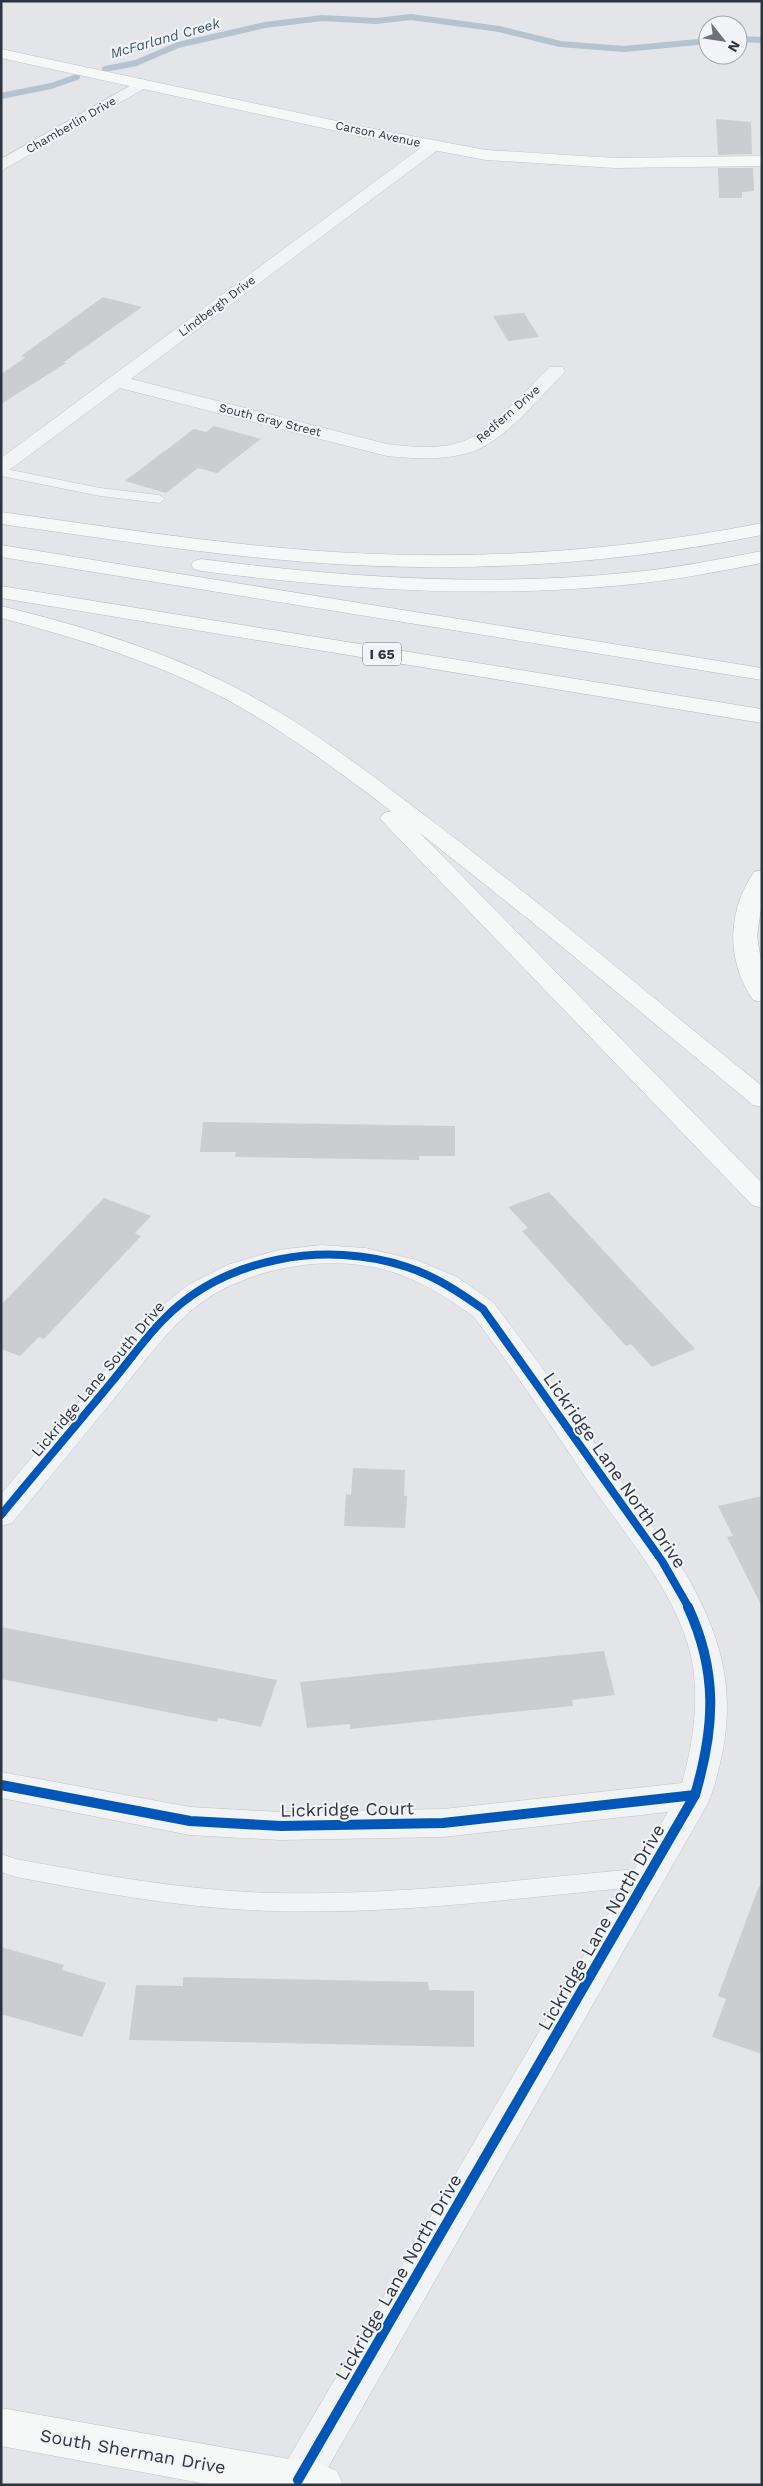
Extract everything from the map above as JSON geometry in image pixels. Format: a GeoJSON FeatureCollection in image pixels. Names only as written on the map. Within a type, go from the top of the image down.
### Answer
{"type":"FeatureCollection","features":[{"type":"Feature","properties":{"kind":"main road","name":"Carson Avenue"},"geometry":{"type":"LineString","coordinates":[[1,53],[433,146],[486,155],[615,163],[762,161]]}},
{"type":"Feature","properties":{"kind":"main road"},"geometry":{"type":"LineString","coordinates":[[1,518],[235,549],[308,556],[389,560],[516,558],[588,554],[683,543],[762,529]]}},
{"type":"Feature","properties":{"kind":"main road"},"geometry":{"type":"LineString","coordinates":[[1,533],[248,571],[390,583],[452,585],[564,584],[692,569],[762,557]]}},
{"type":"Feature","properties":{"kind":"main road"},"geometry":{"type":"LineString","coordinates":[[1,551],[762,674]]}},
{"type":"Feature","properties":{"kind":"main road","name":"I 65"},"geometry":{"type":"LineString","coordinates":[[1,592],[762,716]]}},
{"type":"Feature","properties":{"kind":"main road"},"geometry":{"type":"LineString","coordinates":[[1,612],[81,634],[192,676],[260,710],[324,750],[475,863],[762,1099]]}},
{"type":"Feature","properties":{"kind":"main road"},"geometry":{"type":"LineString","coordinates":[[324,750],[499,926],[762,1199]]}},
{"type":"Feature","properties":{"kind":"main road"},"geometry":{"type":"LineString","coordinates":[[762,877],[748,901],[744,931],[747,961],[762,995]]}},
{"type":"Feature","properties":{"kind":"main road","name":"South Sherman Drive"},"geometry":{"type":"LineString","coordinates":[[1,2427],[310,2482]]}},
{"type":"Feature","properties":{"kind":"street","name":"Chamberlin Drive"},"geometry":{"type":"LineString","coordinates":[[1,166],[142,84]]}},
{"type":"Feature","properties":{"kind":"street","name":"Lindbergh Drive"},"geometry":{"type":"LineString","coordinates":[[1,467],[433,146]]}},
{"type":"Feature","properties":{"kind":"street","name":"Redfern Drive"},"geometry":{"type":"LineString","coordinates":[[426,453],[473,444],[491,431],[556,372]]}},
{"type":"Feature","properties":{"kind":"street","name":"South Gray Street"},"geometry":{"type":"LineString","coordinates":[[116,381],[387,450],[426,453]]}},
{"type":"Feature","properties":{"kind":"street","name":"Lickridge Lane North Drive"},"geometry":{"type":"LineString","coordinates":[[254,1265],[284,1258],[332,1254],[379,1259],[410,1267],[437,1278],[461,1292],[484,1309],[666,1570],[696,1624],[705,1652],[712,1712],[708,1751],[695,1795],[647,1877],[310,2482]]}},
{"type":"Feature","properties":{"kind":"street","name":"Lickridge Lane South Drive"},"geometry":{"type":"LineString","coordinates":[[1,1515],[167,1316],[203,1287],[222,1277],[254,1265]]}},
{"type":"Feature","properties":{"kind":"street","name":"Lickridge Court"},"geometry":{"type":"LineString","coordinates":[[1,1785],[190,1822],[281,1826],[443,1823],[695,1795]]}},
{"type":"Feature","properties":{"kind":"lane"},"geometry":{"type":"LineString","coordinates":[[1,472],[100,492],[160,499]]}},
{"type":"Feature","properties":{"kind":"lane"},"geometry":{"type":"LineString","coordinates":[[1,1863],[16,1868],[153,1893],[274,1902],[370,1902],[647,1877]]}},
{"type":"Feature","properties":{"kind":"building"},"geometry":{"type":"Polygon","coordinates":[[[716,119],[751,122],[752,154],[718,155],[716,119]]]}},
{"type":"Feature","properties":{"kind":"building"},"geometry":{"type":"Polygon","coordinates":[[[718,168],[753,168],[754,191],[742,192],[742,198],[719,198],[718,168]]]}},
{"type":"Feature","properties":{"kind":"building"},"geometry":{"type":"Polygon","coordinates":[[[103,297],[142,307],[64,362],[66,363],[1,404],[1,374],[26,357],[21,356],[103,297]]]}},
{"type":"Feature","properties":{"kind":"building"},"geometry":{"type":"Polygon","coordinates":[[[524,313],[539,337],[508,341],[493,316],[524,313]]]}},
{"type":"Feature","properties":{"kind":"building"},"geometry":{"type":"Polygon","coordinates":[[[214,426],[261,439],[217,473],[198,468],[166,493],[125,481],[194,429],[206,432],[214,426]]]}},
{"type":"Feature","properties":{"kind":"building"},"geometry":{"type":"Polygon","coordinates":[[[203,1122],[455,1126],[455,1156],[419,1156],[419,1160],[235,1157],[236,1152],[200,1152],[203,1122]]]}},
{"type":"Feature","properties":{"kind":"building"},"geometry":{"type":"Polygon","coordinates":[[[549,1192],[695,1349],[652,1367],[631,1344],[626,1346],[522,1231],[528,1228],[508,1207],[549,1192]]]}},
{"type":"Feature","properties":{"kind":"building"},"geometry":{"type":"Polygon","coordinates":[[[104,1198],[151,1216],[135,1233],[141,1236],[44,1339],[39,1337],[20,1356],[1,1349],[1,1305],[104,1198]]]}},
{"type":"Feature","properties":{"kind":"building"},"geometry":{"type":"Polygon","coordinates":[[[353,1468],[405,1470],[404,1496],[407,1496],[405,1528],[344,1526],[346,1494],[351,1495],[353,1468]]]}},
{"type":"Feature","properties":{"kind":"building"},"geometry":{"type":"Polygon","coordinates":[[[762,1496],[762,1607],[727,1537],[733,1536],[718,1506],[762,1496]]]}},
{"type":"Feature","properties":{"kind":"building"},"geometry":{"type":"Polygon","coordinates":[[[1,1627],[277,1680],[261,1727],[218,1718],[217,1722],[1,1679],[1,1627]]]}},
{"type":"Feature","properties":{"kind":"building"},"geometry":{"type":"Polygon","coordinates":[[[604,1651],[615,1695],[572,1700],[573,1706],[350,1729],[350,1724],[307,1728],[300,1682],[604,1651]]]}},
{"type":"Feature","properties":{"kind":"building"},"geometry":{"type":"Polygon","coordinates":[[[759,1886],[762,1886],[762,2054],[712,2037],[726,1999],[718,1996],[759,1886]]]}},
{"type":"Feature","properties":{"kind":"building"},"geometry":{"type":"Polygon","coordinates":[[[1,1947],[64,1965],[62,1970],[106,1983],[82,2037],[1,2014],[1,1947]]]}},
{"type":"Feature","properties":{"kind":"building"},"geometry":{"type":"Polygon","coordinates":[[[183,1977],[428,1982],[429,1990],[474,1991],[474,2047],[129,2040],[136,1985],[183,1986],[183,1977]]]}},
{"type":"Feature","properties":{"kind":"waterway","name":"McFarland Creek"},"geometry":{"type":"LineString","coordinates":[[105,69],[136,63],[178,45],[265,25],[322,18],[376,21],[411,17],[499,29],[560,44],[624,49],[698,42]]}},
{"type":"Feature","properties":{"kind":"waterway","name":"McFarland Creek"},"geometry":{"type":"LineString","coordinates":[[748,39],[762,40]]}},
{"type":"Feature","properties":{"kind":"waterway","name":"McFarland Creek"},"geometry":{"type":"LineString","coordinates":[[1,96],[51,86],[77,77]]}},
{"type":"Feature","properties":{"kind":"cycle path"},"geometry":{"type":"LineString","coordinates":[[1,1515],[164,1319],[198,1292],[237,1272],[278,1259],[321,1254],[365,1257],[407,1267],[447,1284],[483,1309],[530,1372],[662,1561],[687,1604],[705,1650],[711,1687],[710,1723],[705,1759],[695,1795],[298,2480]]}},
{"type":"Feature","properties":{"kind":"cycle path"},"geometry":{"type":"LineString","coordinates":[[1,1785],[190,1821],[281,1826],[443,1823],[695,1795]]}}]}
